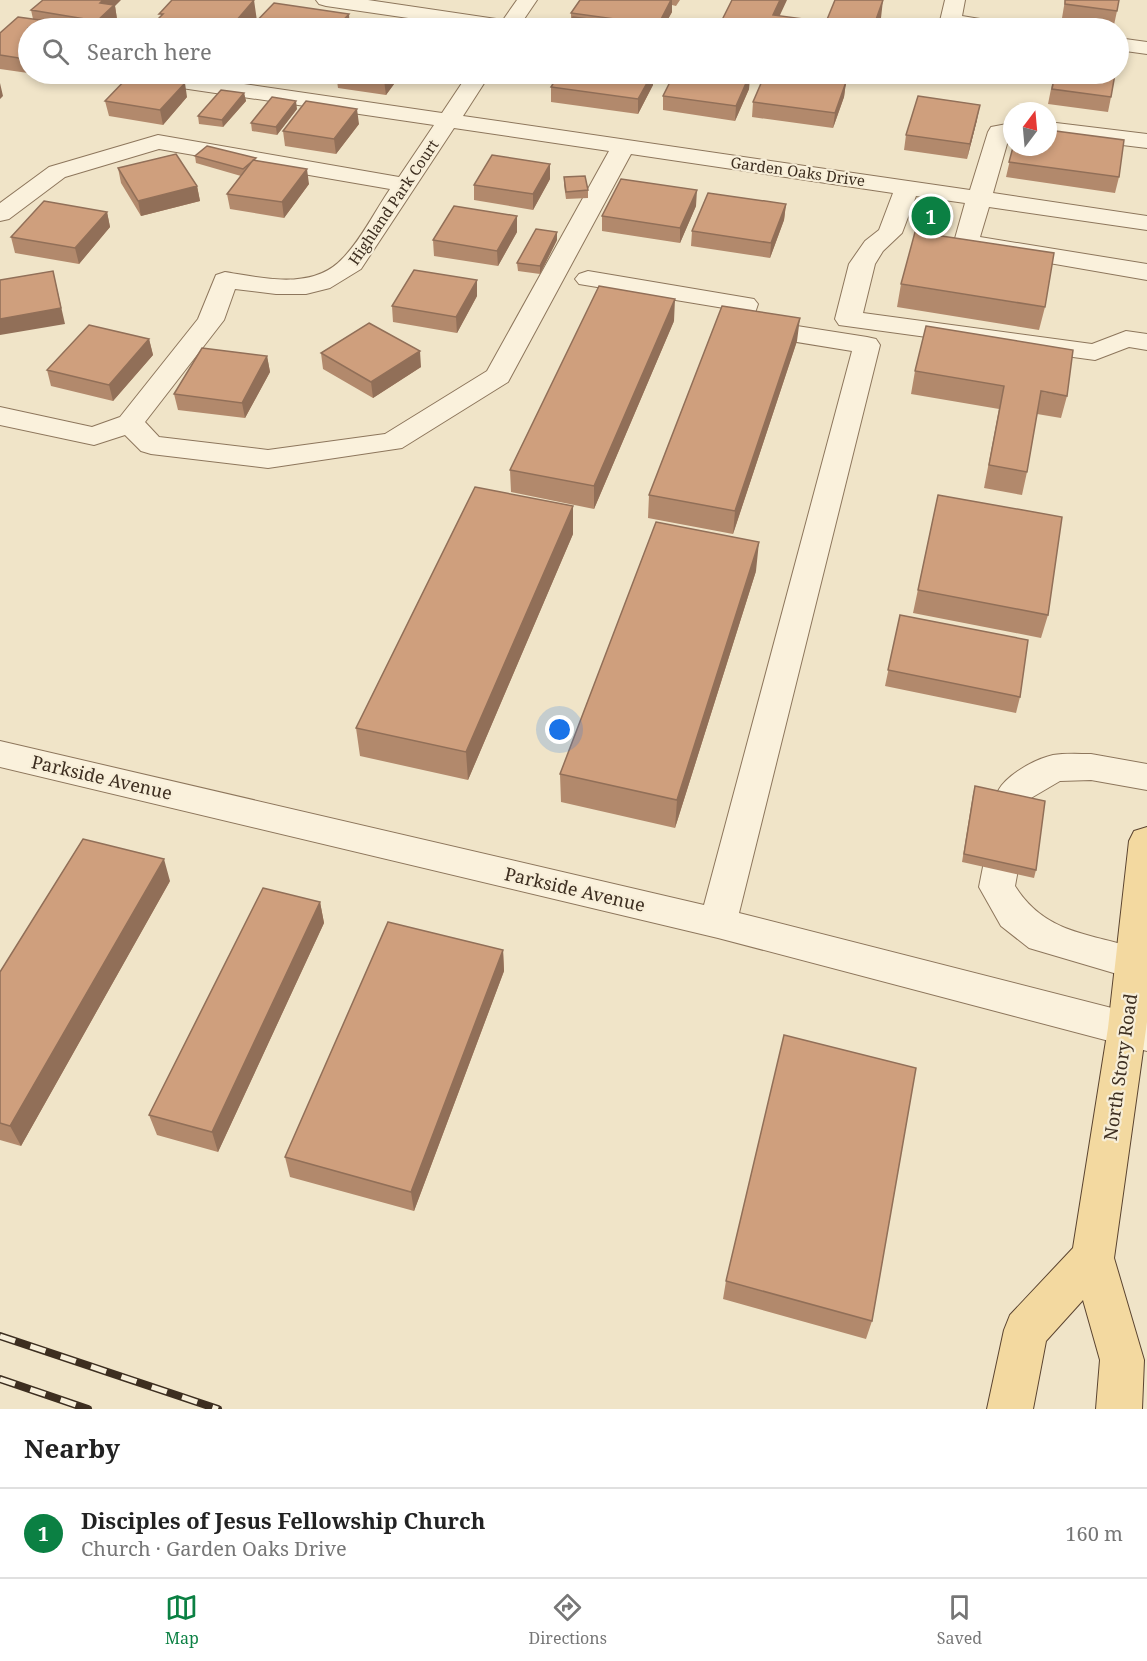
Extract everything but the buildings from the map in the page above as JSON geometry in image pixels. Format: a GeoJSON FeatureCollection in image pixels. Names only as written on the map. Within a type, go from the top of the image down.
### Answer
{"type":"FeatureCollection","features":[{"type":"Feature","properties":{"kind":"main road","name":"North Story Road"},"geometry":{"type":"LineString","coordinates":[[1119,1409],[1122,1360],[1093,1258],[1137,1031],[1134,963],[1143,911],[1147,841]]}},
{"type":"Feature","properties":{"kind":"main road"},"geometry":{"type":"LineString","coordinates":[[1010,1409],[1026,1330],[1093,1258]]}},
{"type":"Feature","properties":{"kind":"street"},"geometry":{"type":"LineString","coordinates":[[326,0],[443,18]]}},
{"type":"Feature","properties":{"kind":"street"},"geometry":{"type":"LineString","coordinates":[[515,18],[527,0]]}},
{"type":"Feature","properties":{"kind":"street"},"geometry":{"type":"LineString","coordinates":[[951,18],[955,0]]}},
{"type":"Feature","properties":{"kind":"street"},"geometry":{"type":"LineString","coordinates":[[1129,45],[1147,48]]}},
{"type":"Feature","properties":{"kind":"street","name":"Garden Oaks Drive"},"geometry":{"type":"LineString","coordinates":[[206,84],[449,118],[1147,223]]}},
{"type":"Feature","properties":{"kind":"street","name":"Highland Park Court"},"geometry":{"type":"LineString","coordinates":[[130,423],[211,320],[225,280],[295,289],[335,278],[352,264],[471,84]]}},
{"type":"Feature","properties":{"kind":"street"},"geometry":{"type":"LineString","coordinates":[[1057,130],[1147,141]]}},
{"type":"Feature","properties":{"kind":"street"},"geometry":{"type":"LineString","coordinates":[[1003,138],[978,198],[966,242],[1147,272]]}},
{"type":"Feature","properties":{"kind":"street"},"geometry":{"type":"LineString","coordinates":[[0,214],[57,172],[158,142],[405,185]]}},
{"type":"Feature","properties":{"kind":"street"},"geometry":{"type":"LineString","coordinates":[[0,416],[94,436],[130,423],[151,445],[268,459],[392,442],[498,376],[624,145]]}},
{"type":"Feature","properties":{"kind":"street"},"geometry":{"type":"LineString","coordinates":[[908,187],[890,233],[874,246],[862,264],[848,319],[1095,351],[1126,339],[1147,342]]}},
{"type":"Feature","properties":{"kind":"street"},"geometry":{"type":"LineString","coordinates":[[1078,261],[1084,213]]}},
{"type":"Feature","properties":{"kind":"street"},"geometry":{"type":"LineString","coordinates":[[588,279],[744,304],[738,325],[867,345],[718,922]]}},
{"type":"Feature","properties":{"kind":"street","name":"Parkside Avenue"},"geometry":{"type":"LineString","coordinates":[[0,754],[718,922],[1137,1031]]}},
{"type":"Feature","properties":{"kind":"street"},"geometry":{"type":"LineString","coordinates":[[1134,963],[1042,937],[1014,915],[998,887],[1015,791],[1054,768],[1091,767],[1147,777]]}},
{"type":"Feature","properties":{"kind":"railway"},"geometry":{"type":"LineString","coordinates":[[0,1336],[218,1409]]}},
{"type":"Feature","properties":{"kind":"railway"},"geometry":{"type":"LineString","coordinates":[[0,1379],[88,1409]]}},
{"type":"Feature","properties":{"kind":"place","name":"Disciples of Jesus Fellowship Church"},"geometry":{"type":"Point","coordinates":[931,216]}}]}
